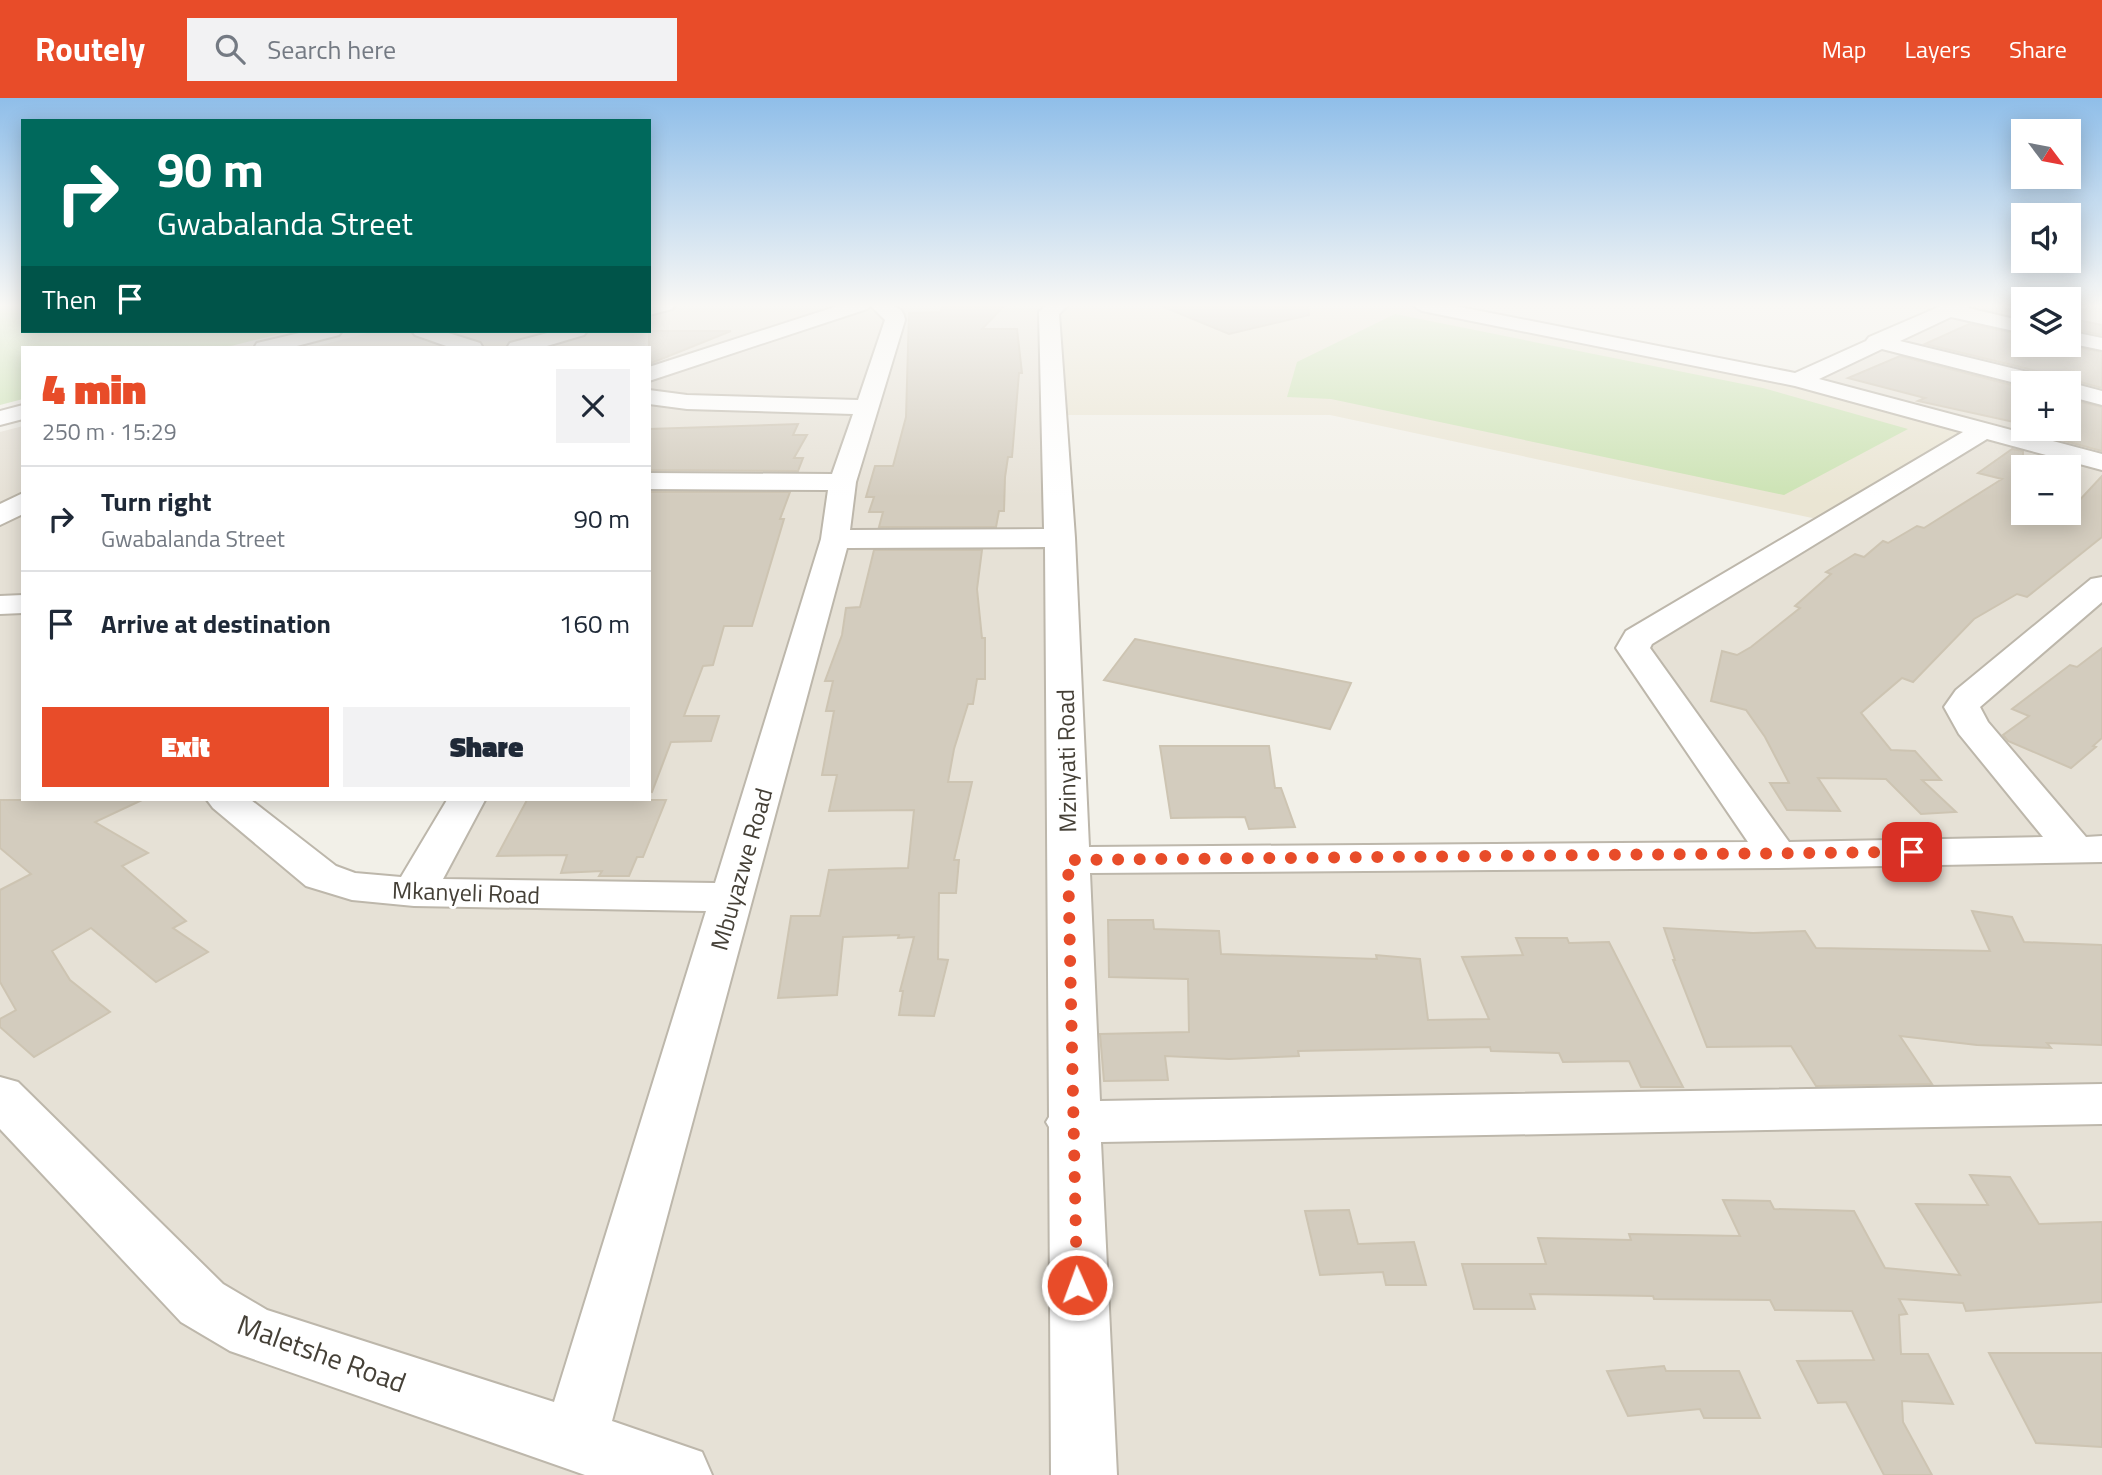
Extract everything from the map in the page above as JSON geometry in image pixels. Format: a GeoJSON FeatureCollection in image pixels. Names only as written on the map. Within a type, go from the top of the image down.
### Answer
{"type":"FeatureCollection","features":[{"type":"Feature","properties":{"kind":"street","name":"Mbuyazwe Road"},"geometry":{"type":"LineString","coordinates":[[575,1439],[835,539],[843,482],[879,369]]}},
{"type":"Feature","properties":{"kind":"street","name":"Mzinyati Road"},"geometry":{"type":"LineString","coordinates":[[1052,369],[1061,538],[1072,1122],[1084,1475]]}},
{"type":"Feature","properties":{"kind":"street"},"geometry":{"type":"LineString","coordinates":[[1745,369],[1798,380],[2102,462]]}},
{"type":"Feature","properties":{"kind":"street"},"geometry":{"type":"LineString","coordinates":[[1798,380],[1819,369]]}},
{"type":"Feature","properties":{"kind":"street"},"geometry":{"type":"LineString","coordinates":[[1989,369],[2011,375]]}},
{"type":"Feature","properties":{"kind":"street"},"geometry":{"type":"LineString","coordinates":[[2081,392],[2102,398]]}},
{"type":"Feature","properties":{"kind":"street"},"geometry":{"type":"LineString","coordinates":[[651,397],[687,402],[867,407]]}},
{"type":"Feature","properties":{"kind":"street"},"geometry":{"type":"LineString","coordinates":[[0,418],[21,413]]}},
{"type":"Feature","properties":{"kind":"street"},"geometry":{"type":"LineString","coordinates":[[1777,855],[1633,648],[1638,638],[1984,430]]}},
{"type":"Feature","properties":{"kind":"street"},"geometry":{"type":"LineString","coordinates":[[651,481],[843,482]]}},
{"type":"Feature","properties":{"kind":"street"},"geometry":{"type":"LineString","coordinates":[[0,517],[21,502]]}},
{"type":"Feature","properties":{"kind":"street"},"geometry":{"type":"LineString","coordinates":[[835,539],[1061,538]]}},
{"type":"Feature","properties":{"kind":"street"},"geometry":{"type":"LineString","coordinates":[[2088,849],[1972,726],[1962,707],[1968,697],[2102,586]]}},
{"type":"Feature","properties":{"kind":"street"},"geometry":{"type":"LineString","coordinates":[[0,605],[21,604]]}},
{"type":"Feature","properties":{"kind":"street","name":"Mkanyeli Road"},"geometry":{"type":"LineString","coordinates":[[228,801],[321,876],[352,886],[414,892],[733,897]]}},
{"type":"Feature","properties":{"kind":"street"},"geometry":{"type":"LineString","coordinates":[[414,892],[465,801]]}},
{"type":"Feature","properties":{"kind":"street"},"geometry":{"type":"LineString","coordinates":[[1068,860],[1777,855],[2088,849]]}},
{"type":"Feature","properties":{"kind":"street","name":"Maletshe Road"},"geometry":{"type":"LineString","coordinates":[[0,1097],[202,1303],[224,1318],[251,1332],[679,1475]]}},
{"type":"Feature","properties":{"kind":"street"},"geometry":{"type":"LineString","coordinates":[[1072,1122],[2102,1104]]}},
{"type":"Feature","properties":{"kind":"shaded area"},"geometry":{"type":"Polygon","coordinates":[[[651,369],[1042,369],[1052,866],[1790,863],[1647,658],[1650,640],[1834,529],[1810,380],[1831,369],[2102,369],[2102,1475],[0,1475],[0,432],[21,427],[21,801],[208,801],[310,882],[419,901],[474,801],[651,801],[651,369]]]}},
{"type":"Feature","properties":{"kind":"shaded area"},"geometry":{"type":"Polygon","coordinates":[[[1062,369],[1726,369],[1795,383],[1970,430],[1817,519],[1330,415],[1064,415],[1062,369]]]}},
{"type":"Feature","properties":{"kind":"green space"},"geometry":{"type":"Polygon","coordinates":[[[0,369],[21,369],[21,400],[0,405],[0,369]]]}},
{"type":"Feature","properties":{"kind":"green space"},"geometry":{"type":"Polygon","coordinates":[[[1295,369],[1670,369],[1763,388],[1908,429],[1784,495],[1331,399],[1287,397],[1295,369]]]}},
{"type":"Feature","properties":{"kind":"building"},"geometry":{"type":"Polygon","coordinates":[[[907,369],[1022,369],[1022,373],[1019,373],[1012,457],[1008,457],[1005,477],[1004,511],[999,511],[996,527],[879,527],[883,512],[869,512],[874,497],[866,497],[875,466],[893,466],[906,417],[907,369]]]}},
{"type":"Feature","properties":{"kind":"building"},"geometry":{"type":"Polygon","coordinates":[[[1869,369],[1951,369],[2011,385],[2011,421],[1918,401],[1925,398],[1848,378],[1869,369]]]}},
{"type":"Feature","properties":{"kind":"building"},"geometry":{"type":"Polygon","coordinates":[[[2029,369],[2102,369],[2102,388],[2081,382],[2081,371],[2029,369]]]}},
{"type":"Feature","properties":{"kind":"building"},"geometry":{"type":"Polygon","coordinates":[[[2081,402],[2102,407],[2102,451],[2065,441],[2081,441],[2081,402]]]}},
{"type":"Feature","properties":{"kind":"building"},"geometry":{"type":"Polygon","coordinates":[[[798,424],[793,435],[807,435],[794,458],[803,458],[798,471],[651,470],[651,429],[798,424]]]}},
{"type":"Feature","properties":{"kind":"building"},"geometry":{"type":"Polygon","coordinates":[[[2012,449],[2023,451],[2023,455],[2011,455],[2011,525],[2081,525],[2081,499],[2102,476],[2102,537],[2027,597],[2017,594],[1974,619],[1913,682],[1902,678],[1861,713],[1891,750],[1915,751],[1941,780],[1922,780],[1956,812],[1921,814],[1886,779],[1818,778],[1840,811],[1787,810],[1770,783],[1789,783],[1765,737],[1746,710],[1711,701],[1722,651],[1737,655],[1751,647],[1800,608],[1795,606],[1831,574],[1826,572],[1855,554],[1864,557],[1883,541],[1888,543],[1917,526],[1924,528],[2002,479],[1978,473],[2012,449]]]}},
{"type":"Feature","properties":{"kind":"building"},"geometry":{"type":"Polygon","coordinates":[[[651,492],[790,492],[780,519],[784,519],[752,626],[724,626],[713,665],[703,666],[684,716],[719,716],[711,741],[671,742],[652,792],[651,492]]]}},
{"type":"Feature","properties":{"kind":"building"},"geometry":{"type":"Polygon","coordinates":[[[874,550],[982,550],[977,589],[982,638],[985,638],[985,679],[977,679],[973,704],[968,704],[954,749],[948,782],[972,782],[954,860],[959,860],[956,893],[939,893],[938,959],[948,960],[934,1016],[899,1015],[903,991],[900,991],[914,937],[898,938],[899,935],[843,937],[837,995],[778,998],[791,916],[820,916],[829,870],[908,868],[914,810],[829,811],[837,775],[822,775],[834,711],[826,711],[833,681],[825,681],[842,635],[846,608],[860,607],[874,550]]]}},
{"type":"Feature","properties":{"kind":"building"},"geometry":{"type":"Polygon","coordinates":[[[1135,639],[1351,683],[1330,729],[1104,680],[1135,639]]]}},
{"type":"Feature","properties":{"kind":"building"},"geometry":{"type":"Polygon","coordinates":[[[2102,648],[2102,738],[2093,746],[2096,747],[2071,768],[2008,741],[2003,735],[2029,716],[2012,709],[2070,665],[2077,667],[2102,648]]]}},
{"type":"Feature","properties":{"kind":"building"},"geometry":{"type":"Polygon","coordinates":[[[1160,746],[1269,746],[1275,788],[1281,788],[1295,827],[1249,829],[1245,817],[1171,818],[1160,746]]]}},
{"type":"Feature","properties":{"kind":"building"},"geometry":{"type":"Polygon","coordinates":[[[0,800],[140,801],[95,822],[148,853],[122,866],[186,921],[173,928],[208,952],[156,982],[91,928],[52,951],[70,980],[110,1012],[34,1057],[0,1027],[0,1019],[16,1010],[0,982],[0,890],[31,874],[0,848],[0,800]]]}},
{"type":"Feature","properties":{"kind":"building"},"geometry":{"type":"Polygon","coordinates":[[[666,800],[643,857],[637,857],[629,876],[599,876],[602,871],[561,873],[567,855],[497,856],[526,801],[666,800]]]}},
{"type":"Feature","properties":{"kind":"building"},"geometry":{"type":"Polygon","coordinates":[[[1972,911],[2012,917],[2024,942],[2102,945],[2102,1045],[2047,1043],[2051,1048],[1977,1045],[1900,1036],[1932,1084],[1816,1086],[1791,1046],[1707,1047],[1673,960],[1664,928],[1753,933],[1805,931],[1816,948],[1990,951],[1972,911]]]}},
{"type":"Feature","properties":{"kind":"building"},"geometry":{"type":"Polygon","coordinates":[[[1108,920],[1153,920],[1154,929],[1219,931],[1221,954],[1377,959],[1376,955],[1420,959],[1428,1020],[1489,1019],[1462,957],[1523,955],[1516,938],[1567,938],[1569,943],[1609,942],[1683,1087],[1641,1087],[1629,1061],[1563,1062],[1559,1053],[1491,1051],[1490,1047],[1298,1051],[1299,1056],[1229,1059],[1165,1056],[1168,1080],[1104,1081],[1100,1034],[1189,1032],[1188,979],[1109,977],[1108,920]]]}},
{"type":"Feature","properties":{"kind":"building"},"geometry":{"type":"Polygon","coordinates":[[[1970,1175],[2010,1177],[2039,1224],[2102,1222],[2102,1302],[1966,1311],[1963,1303],[1899,1299],[1907,1314],[1899,1315],[1901,1354],[1928,1354],[1953,1404],[1902,1401],[1903,1422],[1932,1475],[1884,1475],[1846,1402],[1818,1403],[1797,1361],[1874,1360],[1852,1311],[1775,1310],[1770,1300],[1530,1294],[1535,1309],[1474,1309],[1462,1264],[1546,1264],[1538,1238],[1631,1240],[1629,1234],[1740,1236],[1723,1200],[1770,1201],[1774,1209],[1854,1211],[1885,1268],[1960,1275],[1916,1204],[1988,1205],[1970,1175]]]}},
{"type":"Feature","properties":{"kind":"building"},"geometry":{"type":"Polygon","coordinates":[[[1349,1210],[1358,1244],[1414,1242],[1426,1285],[1386,1285],[1383,1272],[1320,1275],[1305,1211],[1349,1210]]]}},
{"type":"Feature","properties":{"kind":"building"},"geometry":{"type":"Polygon","coordinates":[[[1989,1353],[2102,1353],[2102,1447],[2036,1443],[1989,1353]]]}},
{"type":"Feature","properties":{"kind":"building"},"geometry":{"type":"Polygon","coordinates":[[[1664,1366],[1666,1371],[1739,1371],[1760,1418],[1704,1418],[1700,1409],[1628,1416],[1607,1371],[1664,1366]]]}},
{"type":"Feature","properties":{"kind":"route"},"geometry":{"type":"LineString","coordinates":[[1077,1285],[1068,860],[1912,852]]}}]}
